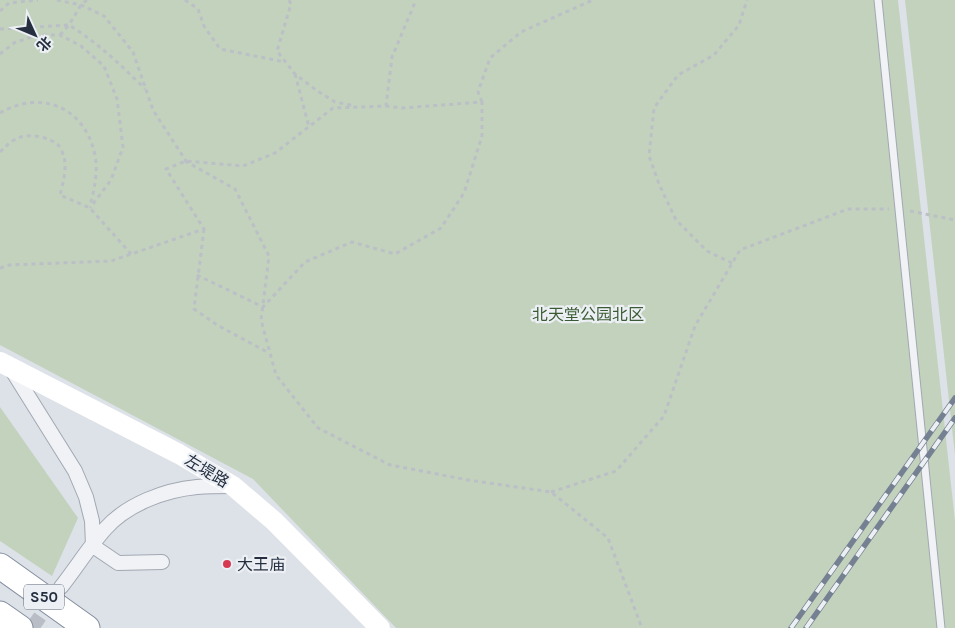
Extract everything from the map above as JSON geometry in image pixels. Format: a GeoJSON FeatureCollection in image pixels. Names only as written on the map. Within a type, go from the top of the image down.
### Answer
{"type":"FeatureCollection","features":[{"type":"Feature","properties":{"kind":"highway","name":"S50"},"geometry":{"type":"LineString","coordinates":[[0,566],[87,628]]}},
{"type":"Feature","properties":{"kind":"highway","name":"S50"},"geometry":{"type":"LineString","coordinates":[[0,614],[20,628]]}},
{"type":"Feature","properties":{"kind":"main road","name":"左堤路"},"geometry":{"type":"LineString","coordinates":[[5,364],[179,454],[233,486],[274,521],[380,628]]}},
{"type":"Feature","properties":{"kind":"street"},"geometry":{"type":"LineString","coordinates":[[5,364],[75,471],[86,497],[92,521],[92,546]]}},
{"type":"Feature","properties":{"kind":"street"},"geometry":{"type":"LineString","coordinates":[[62,587],[106,528],[124,513],[143,502],[170,492],[198,487],[233,486]]}},
{"type":"Feature","properties":{"kind":"street"},"geometry":{"type":"LineString","coordinates":[[92,546],[118,563],[162,562]]}},
{"type":"Feature","properties":{"kind":"lane"},"geometry":{"type":"LineString","coordinates":[[878,0],[941,628]]}},
{"type":"Feature","properties":{"kind":"path"},"geometry":{"type":"LineString","coordinates":[[0,11],[9,3],[38,0]]}},
{"type":"Feature","properties":{"kind":"path"},"geometry":{"type":"LineString","coordinates":[[57,0],[81,5],[104,16],[133,52],[153,110],[186,161],[235,189],[269,256],[261,320],[276,375],[318,428],[390,465],[468,480],[551,492],[616,470],[664,416],[695,326],[740,250],[848,209],[898,209],[955,220]]}},
{"type":"Feature","properties":{"kind":"path"},"geometry":{"type":"LineString","coordinates":[[60,35],[69,25],[81,5],[87,0]]}},
{"type":"Feature","properties":{"kind":"path"},"geometry":{"type":"LineString","coordinates":[[185,0],[198,9],[204,26],[220,49],[285,62]]}},
{"type":"Feature","properties":{"kind":"path"},"geometry":{"type":"LineString","coordinates":[[289,0],[291,4],[277,51],[295,74],[335,102],[358,107]]}},
{"type":"Feature","properties":{"kind":"path"},"geometry":{"type":"LineString","coordinates":[[386,106],[392,57],[416,0]]}},
{"type":"Feature","properties":{"kind":"path"},"geometry":{"type":"LineString","coordinates":[[263,307],[305,262],[352,242],[395,254],[440,228],[464,193],[482,136],[482,102],[478,92],[490,58],[522,32],[593,0]]}},
{"type":"Feature","properties":{"kind":"path"},"geometry":{"type":"LineString","coordinates":[[732,263],[707,251],[676,220],[659,184],[649,156],[654,108],[678,75],[714,55],[739,25],[747,0]]}},
{"type":"Feature","properties":{"kind":"path"},"geometry":{"type":"LineString","coordinates":[[0,30],[69,25],[117,60],[146,90]]}},
{"type":"Feature","properties":{"kind":"path"},"geometry":{"type":"LineString","coordinates":[[0,54],[14,43],[38,36],[60,35],[81,46],[104,66],[117,99],[123,147],[111,180],[90,208]]}},
{"type":"Feature","properties":{"kind":"path"},"geometry":{"type":"LineString","coordinates":[[295,74],[309,127]]}},
{"type":"Feature","properties":{"kind":"path"},"geometry":{"type":"LineString","coordinates":[[0,113],[31,102],[57,105],[75,117],[89,138],[96,163],[95,184],[90,208]]}},
{"type":"Feature","properties":{"kind":"path"},"geometry":{"type":"LineString","coordinates":[[270,353],[217,325],[194,309],[204,229],[166,169],[186,161],[243,166],[275,153],[333,108],[386,106],[402,108],[482,102]]}},
{"type":"Feature","properties":{"kind":"path"},"geometry":{"type":"LineString","coordinates":[[0,152],[8,143],[20,137],[33,136],[47,139],[59,146],[65,159],[64,181],[60,195],[90,208],[131,254]]}},
{"type":"Feature","properties":{"kind":"path"},"geometry":{"type":"LineString","coordinates":[[0,268],[9,265],[111,262],[204,229]]}},
{"type":"Feature","properties":{"kind":"path"},"geometry":{"type":"LineString","coordinates":[[197,275],[263,307]]}},
{"type":"Feature","properties":{"kind":"path"},"geometry":{"type":"LineString","coordinates":[[551,492],[608,538],[642,628]]}},
{"type":"Feature","properties":{"kind":"green space","name":"北天堂公园北区"},"geometry":{"type":"Polygon","coordinates":[[[0,0],[898,0],[955,521],[955,628],[396,628],[253,479],[0,345],[0,0]]]}},
{"type":"Feature","properties":{"kind":"green space"},"geometry":{"type":"Polygon","coordinates":[[[905,0],[955,0],[955,455],[905,0]]]}},
{"type":"Feature","properties":{"kind":"green space"},"geometry":{"type":"Polygon","coordinates":[[[0,407],[78,518],[52,576],[0,541],[0,407]]]}},
{"type":"Feature","properties":{"kind":"tunnel"},"geometry":{"type":"LineString","coordinates":[[32,628],[53,598]]}},
{"type":"Feature","properties":{"kind":"railway"},"geometry":{"type":"LineString","coordinates":[[791,628],[955,398]]}},
{"type":"Feature","properties":{"kind":"railway"},"geometry":{"type":"LineString","coordinates":[[806,628],[955,418]]}},
{"type":"Feature","properties":{"kind":"place","name":"大王庙"},"geometry":{"type":"Point","coordinates":[227,564]}}]}
